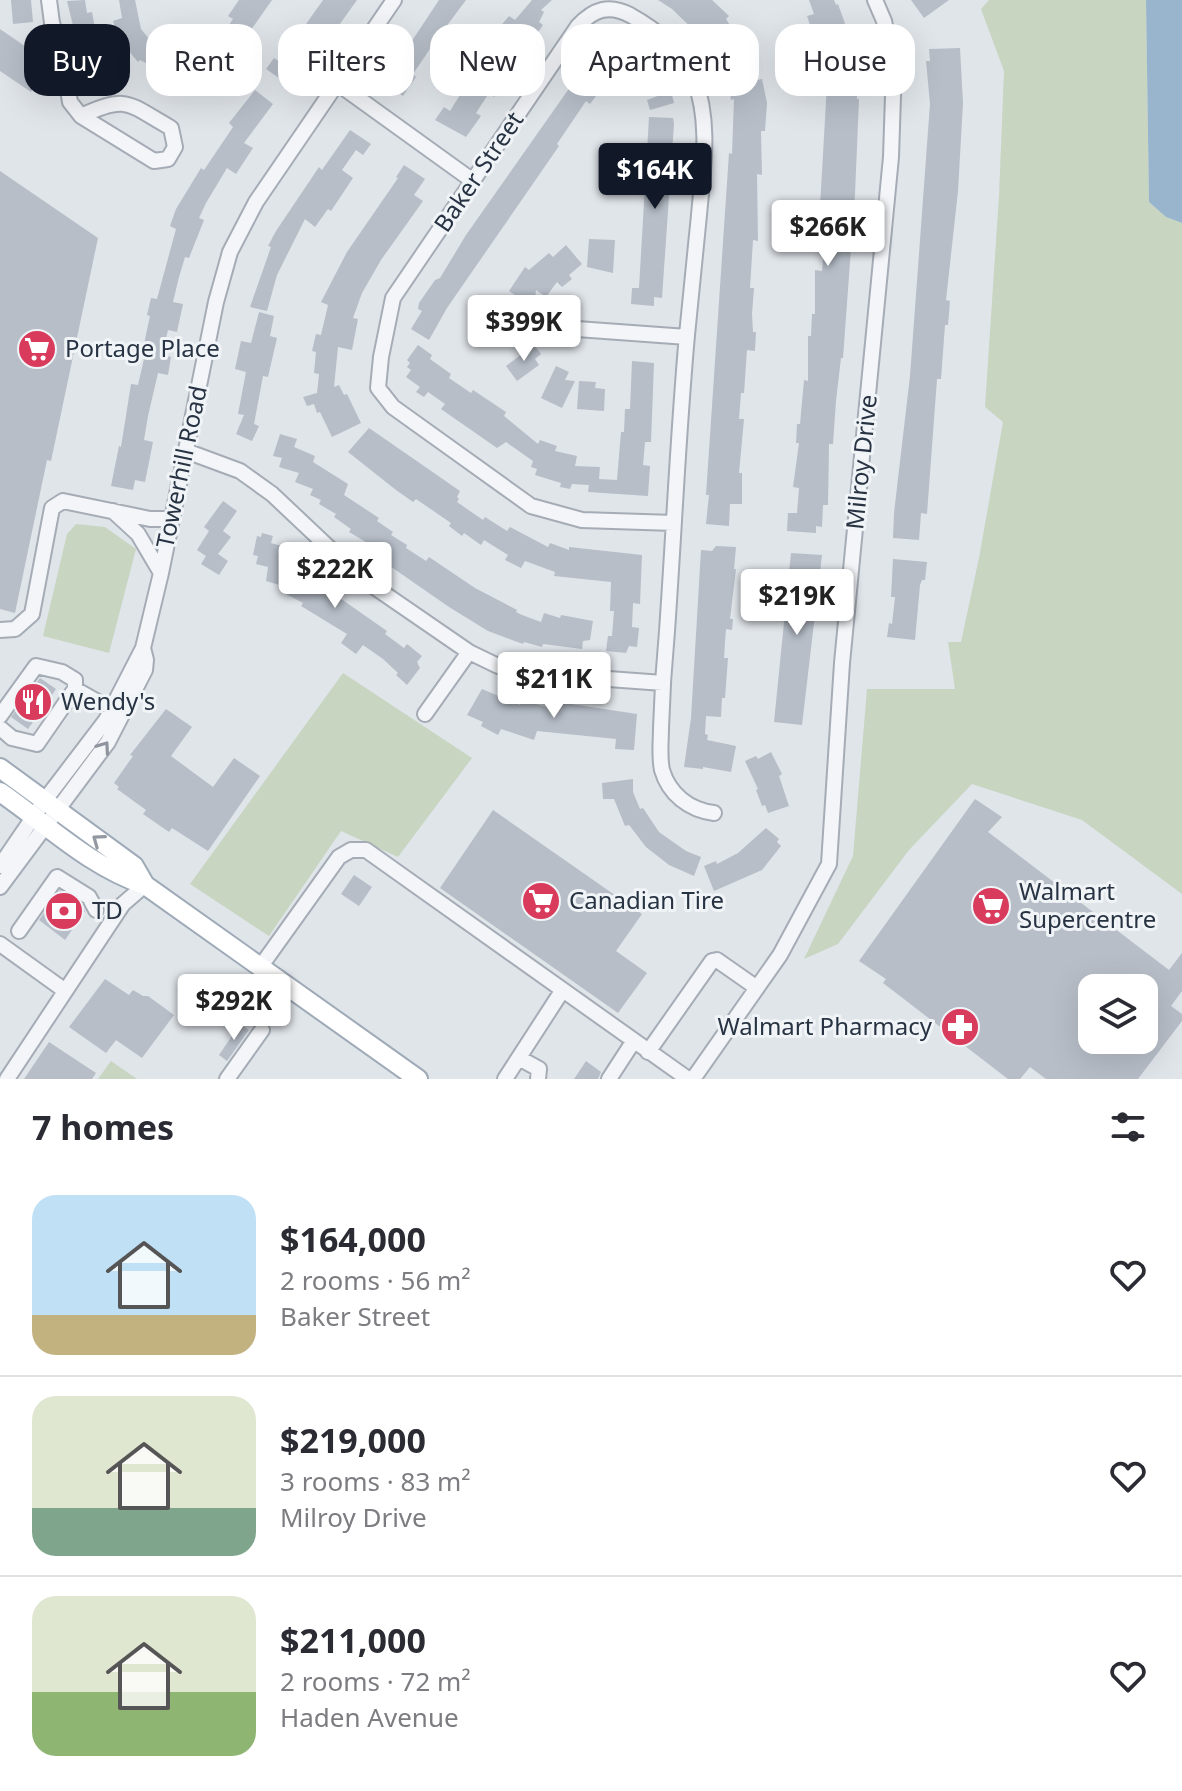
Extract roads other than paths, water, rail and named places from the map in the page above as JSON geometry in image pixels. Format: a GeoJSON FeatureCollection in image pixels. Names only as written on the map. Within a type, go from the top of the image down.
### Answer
{"type":"FeatureCollection","features":[{"type":"Feature","properties":{"kind":"main road"},"geometry":{"type":"LineString","coordinates":[[0,768],[134,866],[145,885]]}},
{"type":"Feature","properties":{"kind":"main road"},"geometry":{"type":"LineString","coordinates":[[0,792],[116,876],[145,885],[418,1079]]}},
{"type":"Feature","properties":{"kind":"street"},"geometry":{"type":"LineString","coordinates":[[49,0],[52,23],[62,51],[70,102],[81,116],[154,161],[168,159],[175,147],[171,128],[125,103],[107,104],[81,116]]}},
{"type":"Feature","properties":{"kind":"street","name":"Towerhill Road"},"geometry":{"type":"LineString","coordinates":[[378,24],[394,0]]}},
{"type":"Feature","properties":{"kind":"street","name":"Milroy Drive"},"geometry":{"type":"LineString","coordinates":[[690,1079],[780,955],[829,864],[842,663],[891,157],[894,65],[884,21],[875,0]]}},
{"type":"Feature","properties":{"kind":"street","name":"Baker Street"},"geometry":{"type":"LineString","coordinates":[[674,523],[582,520],[531,506],[384,399],[378,388],[393,298],[578,26],[589,14],[609,8],[617,8],[640,21],[670,43],[693,75],[704,114],[705,156],[687,337],[663,683],[661,755],[669,787],[680,800],[704,812],[714,813]]}},
{"type":"Feature","properties":{"kind":"street","name":"Towerhill Road"},"geometry":{"type":"LineString","coordinates":[[0,887],[113,707],[143,648],[216,302],[230,252],[256,202],[328,96]]}},
{"type":"Feature","properties":{"kind":"street"},"geometry":{"type":"LineString","coordinates":[[355,96],[473,181]]}},
{"type":"Feature","properties":{"kind":"street"},"geometry":{"type":"LineString","coordinates":[[577,329],[687,337]]}},
{"type":"Feature","properties":{"kind":"street"},"geometry":{"type":"LineString","coordinates":[[186,451],[240,471],[272,494],[360,577],[469,652],[498,666],[527,673],[663,683]]}},
{"type":"Feature","properties":{"kind":"street"},"geometry":{"type":"LineString","coordinates":[[0,630],[15,629],[32,614],[52,508],[63,501],[150,519],[171,519]]}},
{"type":"Feature","properties":{"kind":"street"},"geometry":{"type":"LineString","coordinates":[[113,511],[138,534],[161,573]]}},
{"type":"Feature","properties":{"kind":"street","name":"Towerhill Road"},"geometry":{"type":"LineString","coordinates":[[51,805],[108,742],[145,670],[143,648]]}},
{"type":"Feature","properties":{"kind":"street"},"geometry":{"type":"LineString","coordinates":[[425,714],[469,652]]}},
{"type":"Feature","properties":{"kind":"street"},"geometry":{"type":"LineString","coordinates":[[0,716],[36,666],[62,672],[75,680],[75,689],[37,744],[12,738],[0,728]]}},
{"type":"Feature","properties":{"kind":"street"},"geometry":{"type":"LineString","coordinates":[[75,689],[113,707]]}},
{"type":"Feature","properties":{"kind":"street","name":"Towerhill Road"},"geometry":{"type":"LineString","coordinates":[[0,866],[39,822]]}},
{"type":"Feature","properties":{"kind":"street"},"geometry":{"type":"LineString","coordinates":[[261,966],[339,857],[358,849],[366,850],[633,1042],[690,1079]]}},
{"type":"Feature","properties":{"kind":"street"},"geometry":{"type":"LineString","coordinates":[[19,931],[57,877],[89,897],[96,910]]}},
{"type":"Feature","properties":{"kind":"street"},"geometry":{"type":"LineString","coordinates":[[7,1079],[123,904],[145,885]]}},
{"type":"Feature","properties":{"kind":"street"},"geometry":{"type":"LineString","coordinates":[[0,944],[64,990]]}},
{"type":"Feature","properties":{"kind":"street"},"geometry":{"type":"LineString","coordinates":[[648,1052],[712,961],[717,960],[757,988]]}},
{"type":"Feature","properties":{"kind":"street"},"geometry":{"type":"LineString","coordinates":[[505,1079],[562,991]]}},
{"type":"Feature","properties":{"kind":"street"},"geometry":{"type":"LineString","coordinates":[[227,1079],[262,1030]]}},
{"type":"Feature","properties":{"kind":"street"},"geometry":{"type":"LineString","coordinates":[[609,1079],[633,1042]]}},
{"type":"Feature","properties":{"kind":"street"},"geometry":{"type":"LineString","coordinates":[[519,1058],[539,1069],[538,1079]]}},
{"type":"Feature","properties":{"kind":"water"},"geometry":{"type":"Polygon","coordinates":[[[1146,0],[1182,0],[1182,223],[1166,217],[1149,202],[1146,0]]]}},
{"type":"Feature","properties":{"kind":"place","name":"Portage Place"},"geometry":{"type":"Point","coordinates":[37,349]}},
{"type":"Feature","properties":{"kind":"place","name":"Wendy's"},"geometry":{"type":"Point","coordinates":[33,702]}},
{"type":"Feature","properties":{"kind":"place","name":"Canadian Tire"},"geometry":{"type":"Point","coordinates":[541,901]}},
{"type":"Feature","properties":{"kind":"place","name":"Walmart Supercentre"},"geometry":{"type":"Point","coordinates":[991,906]}},
{"type":"Feature","properties":{"kind":"place","name":"TD"},"geometry":{"type":"Point","coordinates":[64,911]}},
{"type":"Feature","properties":{"kind":"place","name":"Walmart Pharmacy"},"geometry":{"type":"Point","coordinates":[960,1027]}}]}
